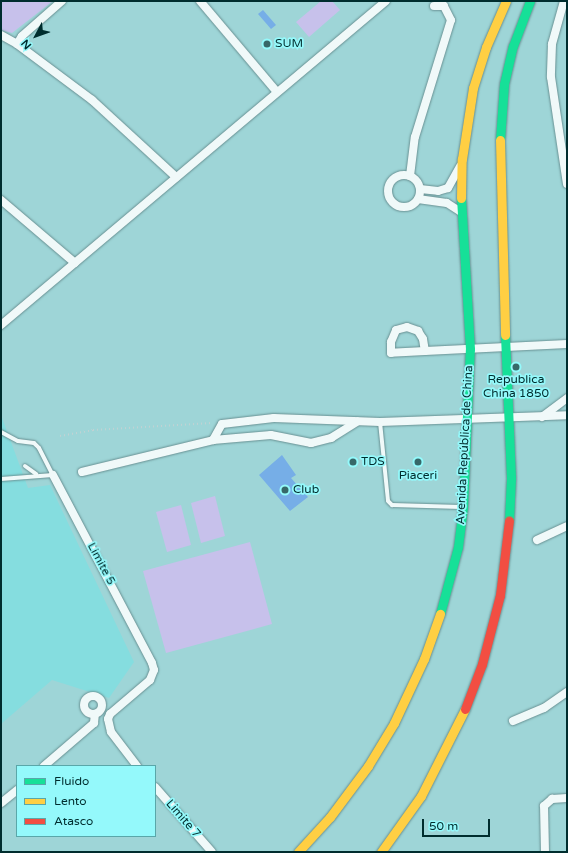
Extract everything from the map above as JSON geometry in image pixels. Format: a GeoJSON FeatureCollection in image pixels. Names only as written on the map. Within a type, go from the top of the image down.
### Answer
{"type":"FeatureCollection","features":[{"type":"Feature","properties":{"kind":"main road","name":"Avenida República de China"},"geometry":{"type":"LineString","coordinates":[[298,852],[330,817],[368,766],[410,692],[444,602],[458,547],[463,507],[470,349],[461,212],[462,159],[472,88],[486,47],[506,1]]}},
{"type":"Feature","properties":{"kind":"main road"},"geometry":{"type":"LineString","coordinates":[[381,852],[405,821],[438,767],[464,712],[484,657],[500,595],[508,541],[510,419],[499,181],[500,124],[504,84],[513,46],[530,1]]}},
{"type":"Feature","properties":{"kind":"street"},"geometry":{"type":"LineString","coordinates":[[17,44],[22,36],[62,1]]}},
{"type":"Feature","properties":{"kind":"street"},"geometry":{"type":"LineString","coordinates":[[200,1],[277,92]]}},
{"type":"Feature","properties":{"kind":"street"},"geometry":{"type":"LineString","coordinates":[[564,1],[552,44],[551,71],[567,184]]}},
{"type":"Feature","properties":{"kind":"street"},"geometry":{"type":"LineString","coordinates":[[1,325],[384,2]]}},
{"type":"Feature","properties":{"kind":"street"},"geometry":{"type":"LineString","coordinates":[[434,6],[444,6],[452,20],[415,137],[410,176],[420,189],[438,191],[448,188],[462,159]]}},
{"type":"Feature","properties":{"kind":"street"},"geometry":{"type":"LineString","coordinates":[[1,35],[17,44],[92,100],[176,178]]}},
{"type":"Feature","properties":{"kind":"street"},"geometry":{"type":"LineString","coordinates":[[410,176],[400,176],[391,182],[389,197],[396,205],[406,208],[418,199],[420,189]]}},
{"type":"Feature","properties":{"kind":"street"},"geometry":{"type":"LineString","coordinates":[[418,199],[447,204],[461,212]]}},
{"type":"Feature","properties":{"kind":"street"},"geometry":{"type":"LineString","coordinates":[[1,200],[75,263]]}},
{"type":"Feature","properties":{"kind":"street"},"geometry":{"type":"LineString","coordinates":[[425,351],[423,339],[418,331],[407,327],[396,330],[391,342],[391,353],[567,344]]}},
{"type":"Feature","properties":{"kind":"street"},"geometry":{"type":"LineString","coordinates":[[542,417],[567,398]]}},
{"type":"Feature","properties":{"kind":"street"},"geometry":{"type":"LineString","coordinates":[[213,440],[222,424],[274,418],[380,422],[467,418],[510,419],[567,415]]}},
{"type":"Feature","properties":{"kind":"street"},"geometry":{"type":"LineString","coordinates":[[82,472],[213,440],[271,435],[311,443],[331,438],[358,421]]}},
{"type":"Feature","properties":{"kind":"street","name":"Limite 5"},"geometry":{"type":"LineString","coordinates":[[53,475],[148,654],[154,670],[146,684],[114,710],[108,719],[109,727],[116,740],[136,765]]}},
{"type":"Feature","properties":{"kind":"street"},"geometry":{"type":"LineString","coordinates":[[538,540],[567,526]]}},
{"type":"Feature","properties":{"kind":"street"},"geometry":{"type":"LineString","coordinates":[[513,721],[544,708],[567,692]]}},
{"type":"Feature","properties":{"kind":"street"},"geometry":{"type":"LineString","coordinates":[[45,765],[94,723],[95,714]]}},
{"type":"Feature","properties":{"kind":"street","name":"Limite 7"},"geometry":{"type":"LineString","coordinates":[[156,788],[212,852]]}},
{"type":"Feature","properties":{"kind":"street"},"geometry":{"type":"LineString","coordinates":[[1,803],[16,791]]}},
{"type":"Feature","properties":{"kind":"street"},"geometry":{"type":"LineString","coordinates":[[544,852],[544,806],[552,799],[567,798]]}},
{"type":"Feature","properties":{"kind":"lane"},"geometry":{"type":"LineString","coordinates":[[380,422],[385,497],[388,501],[392,505],[463,507]]}},
{"type":"Feature","properties":{"kind":"lane"},"geometry":{"type":"LineString","coordinates":[[1,432],[18,441],[34,443],[39,448],[53,475]]}},
{"type":"Feature","properties":{"kind":"lane"},"geometry":{"type":"LineString","coordinates":[[25,466],[37,474]]}},
{"type":"Feature","properties":{"kind":"lane"},"geometry":{"type":"LineString","coordinates":[[1,479],[37,474],[53,475]]}},
{"type":"Feature","properties":{"kind":"path"},"geometry":{"type":"LineString","coordinates":[[60,436],[93,430],[222,424]]}},
{"type":"Feature","properties":{"kind":"shaded area"},"geometry":{"type":"Polygon","coordinates":[[[1,1],[53,1],[12,33],[1,30],[1,1]]]}},
{"type":"Feature","properties":{"kind":"shaded area"},"geometry":{"type":"Polygon","coordinates":[[[321,1],[332,1],[340,10],[309,37],[296,22],[321,1]]]}},
{"type":"Feature","properties":{"kind":"shaded area"},"geometry":{"type":"Polygon","coordinates":[[[263,10],[276,25],[271,29],[258,14],[263,10]]]}},
{"type":"Feature","properties":{"kind":"shaded area"},"geometry":{"type":"Polygon","coordinates":[[[1,415],[28,488],[50,485],[134,662],[109,698],[52,680],[1,724],[1,415]]]}},
{"type":"Feature","properties":{"kind":"shaded area"},"geometry":{"type":"Polygon","coordinates":[[[282,455],[296,475],[291,478],[308,497],[290,511],[259,475],[282,455]]]}},
{"type":"Feature","properties":{"kind":"shaded area"},"geometry":{"type":"Polygon","coordinates":[[[215,496],[225,536],[201,543],[191,503],[215,496]]]}},
{"type":"Feature","properties":{"kind":"shaded area"},"geometry":{"type":"Polygon","coordinates":[[[181,505],[191,545],[167,552],[156,512],[181,505]]]}},
{"type":"Feature","properties":{"kind":"shaded area"},"geometry":{"type":"Polygon","coordinates":[[[250,542],[272,624],[166,653],[143,571],[250,542]]]}},
{"type":"Feature","properties":{"kind":"traffic: fast"},"geometry":{"type":"LineString","coordinates":[[500,140],[504,84],[513,46],[530,1]]}},
{"type":"Feature","properties":{"kind":"traffic: fast"},"geometry":{"type":"LineString","coordinates":[[440,614],[458,547],[463,507],[470,349],[461,198]]}},
{"type":"Feature","properties":{"kind":"traffic: fast"},"geometry":{"type":"LineString","coordinates":[[505,335],[511,478],[509,521]]}},
{"type":"Feature","properties":{"kind":"traffic: slow"},"geometry":{"type":"LineString","coordinates":[[461,198],[462,159],[473,88],[486,47],[506,1]]}},
{"type":"Feature","properties":{"kind":"traffic: slow"},"geometry":{"type":"LineString","coordinates":[[500,140],[505,335]]}},
{"type":"Feature","properties":{"kind":"traffic: slow"},"geometry":{"type":"LineString","coordinates":[[298,852],[330,817],[368,766],[394,723],[424,659],[440,614]]}},
{"type":"Feature","properties":{"kind":"traffic: slow"},"geometry":{"type":"LineString","coordinates":[[381,852],[421,796],[465,709]]}},
{"type":"Feature","properties":{"kind":"traffic: jam"},"geometry":{"type":"LineString","coordinates":[[465,709],[482,664],[500,595],[509,521]]}},
{"type":"Feature","properties":{"kind":"place","name":"SUM"},"geometry":{"type":"Point","coordinates":[267,44]}},
{"type":"Feature","properties":{"kind":"place","name":"Republica China 1850"},"geometry":{"type":"Point","coordinates":[516,367]}},
{"type":"Feature","properties":{"kind":"place","name":"TDS"},"geometry":{"type":"Point","coordinates":[353,462]}},
{"type":"Feature","properties":{"kind":"place","name":"Piaceri"},"geometry":{"type":"Point","coordinates":[418,462]}},
{"type":"Feature","properties":{"kind":"place","name":"Club"},"geometry":{"type":"Point","coordinates":[285,490]}}]}
